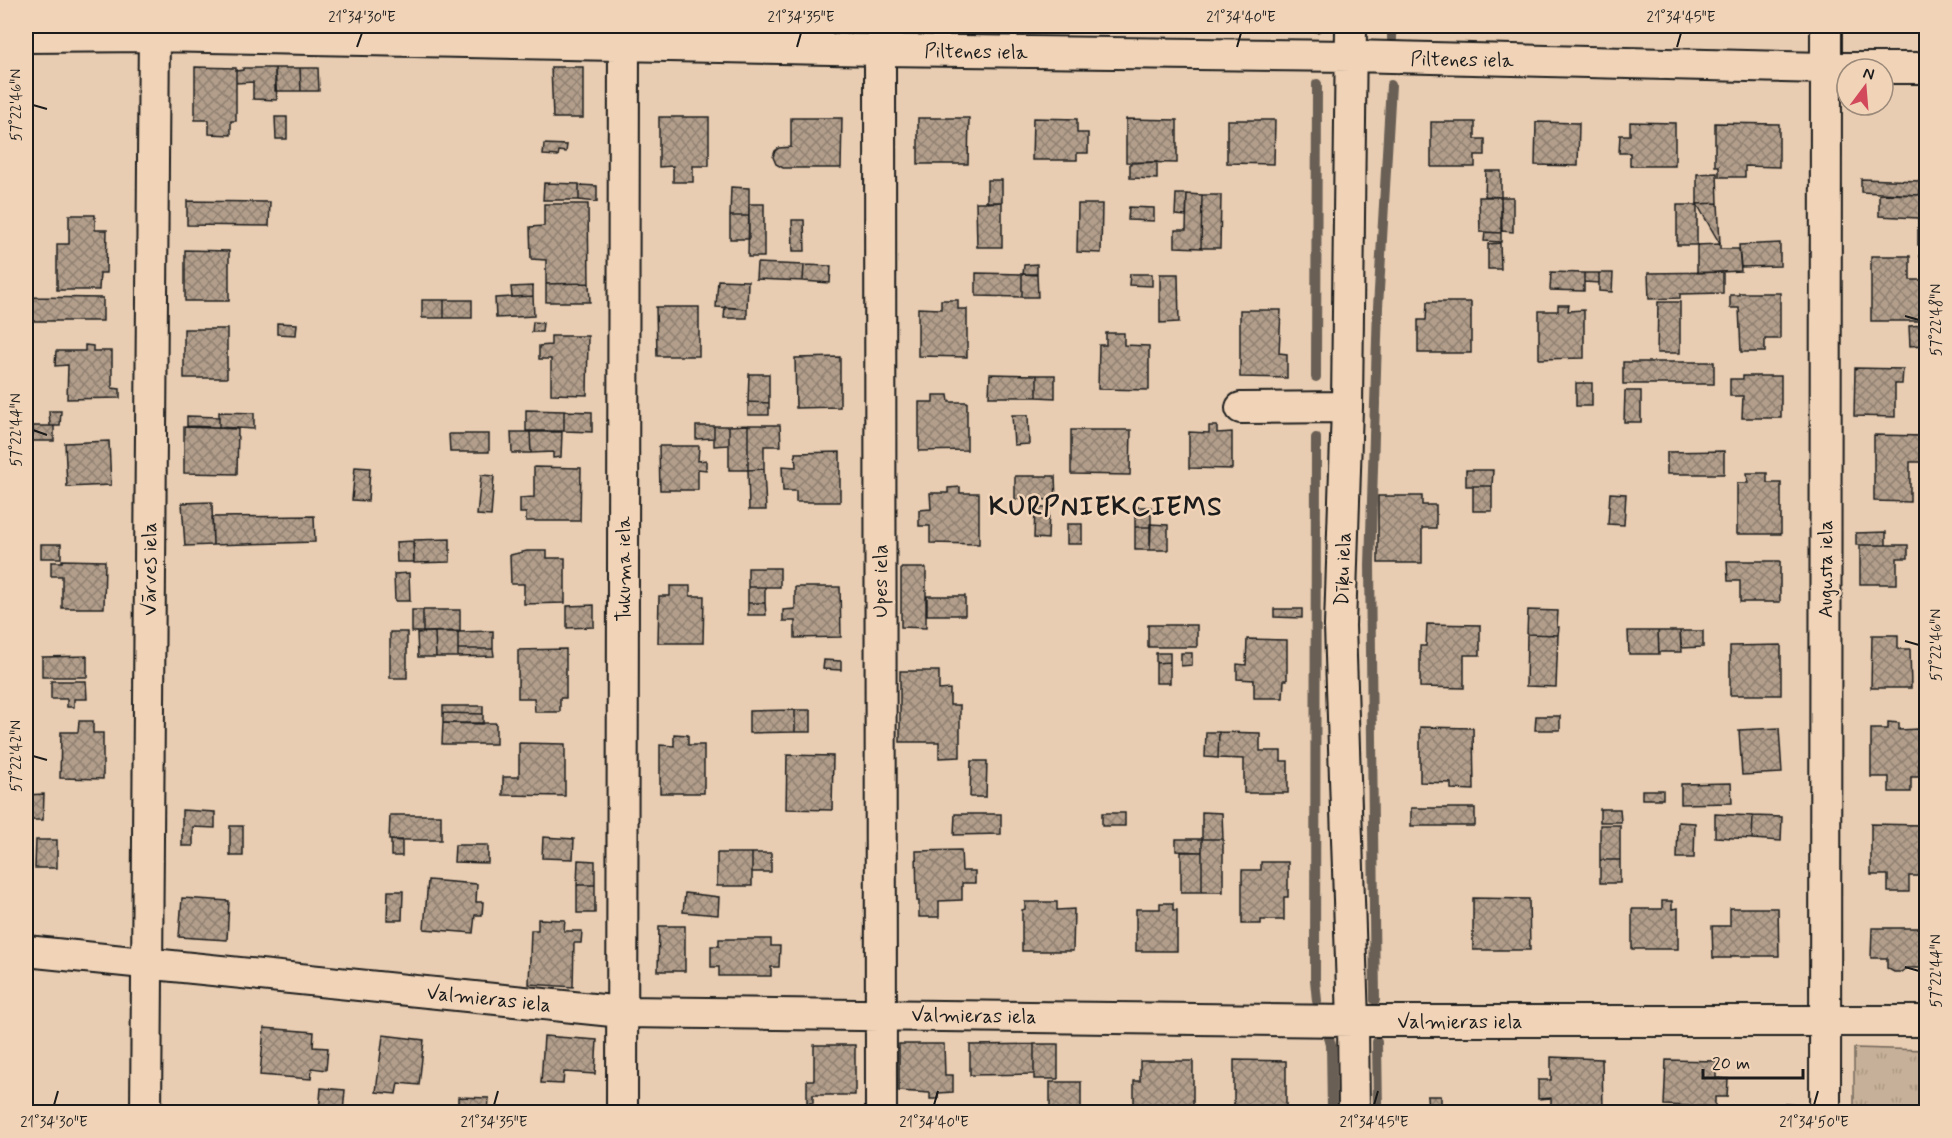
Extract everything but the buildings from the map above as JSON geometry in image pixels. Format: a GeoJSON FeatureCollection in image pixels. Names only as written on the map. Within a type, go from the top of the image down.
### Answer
{"type":"FeatureCollection","features":[{"type":"Feature","properties":{"kind":"street","name":"Dīķu iela"},"geometry":{"type":"LineString","coordinates":[[1351,26],[1347,407],[1340,626],[1354,1113]]}},
{"type":"Feature","properties":{"kind":"street","name":"Augusta iela"},"geometry":{"type":"LineString","coordinates":[[1825,1113],[1826,26]]}},
{"type":"Feature","properties":{"kind":"street","name":"Piltenes iela"},"geometry":{"type":"LineString","coordinates":[[26,37],[154,31],[624,35],[880,50],[1351,56],[1825,68],[1926,68]]}},
{"type":"Feature","properties":{"kind":"street","name":"Vārves iela"},"geometry":{"type":"LineString","coordinates":[[146,1113],[154,31]]}},
{"type":"Feature","properties":{"kind":"street","name":"Tukuma iela"},"geometry":{"type":"LineString","coordinates":[[622,1113],[624,35]]}},
{"type":"Feature","properties":{"kind":"street","name":"Upes iela"},"geometry":{"type":"LineString","coordinates":[[880,50],[881,1113]]}},
{"type":"Feature","properties":{"kind":"street"},"geometry":{"type":"LineString","coordinates":[[1241,408],[1347,407]]}},
{"type":"Feature","properties":{"kind":"street","name":"Valmieras iela"},"geometry":{"type":"LineString","coordinates":[[26,951],[622,1012],[1353,1021],[1926,1021]]}},
{"type":"Feature","properties":{"kind":"green space"},"geometry":{"type":"Polygon","coordinates":[[[1854,1048],[1926,1050],[1926,1112],[1854,1112],[1854,1048]]]}},
{"type":"Feature","properties":{"kind":"waterway"},"geometry":{"type":"LineString","coordinates":[[1392,26],[1392,39]]}},
{"type":"Feature","properties":{"kind":"waterway"},"geometry":{"type":"LineString","coordinates":[[1316,377],[1317,84]]}},
{"type":"Feature","properties":{"kind":"waterway"},"geometry":{"type":"LineString","coordinates":[[1375,1000],[1370,565],[1378,307],[1391,85]]}},
{"type":"Feature","properties":{"kind":"waterway"},"geometry":{"type":"LineString","coordinates":[[1316,438],[1315,980],[1317,1001]]}},
{"type":"Feature","properties":{"kind":"waterway"},"geometry":{"type":"LineString","coordinates":[[1329,1038],[1332,1112]]}},
{"type":"Feature","properties":{"kind":"waterway"},"geometry":{"type":"LineString","coordinates":[[1377,1042],[1378,1112]]}},
{"type":"Feature","properties":{"kind":"district","name":"KURPNIEKCIEMS"},"geometry":{"type":"Point","coordinates":[1106,506]}}]}
